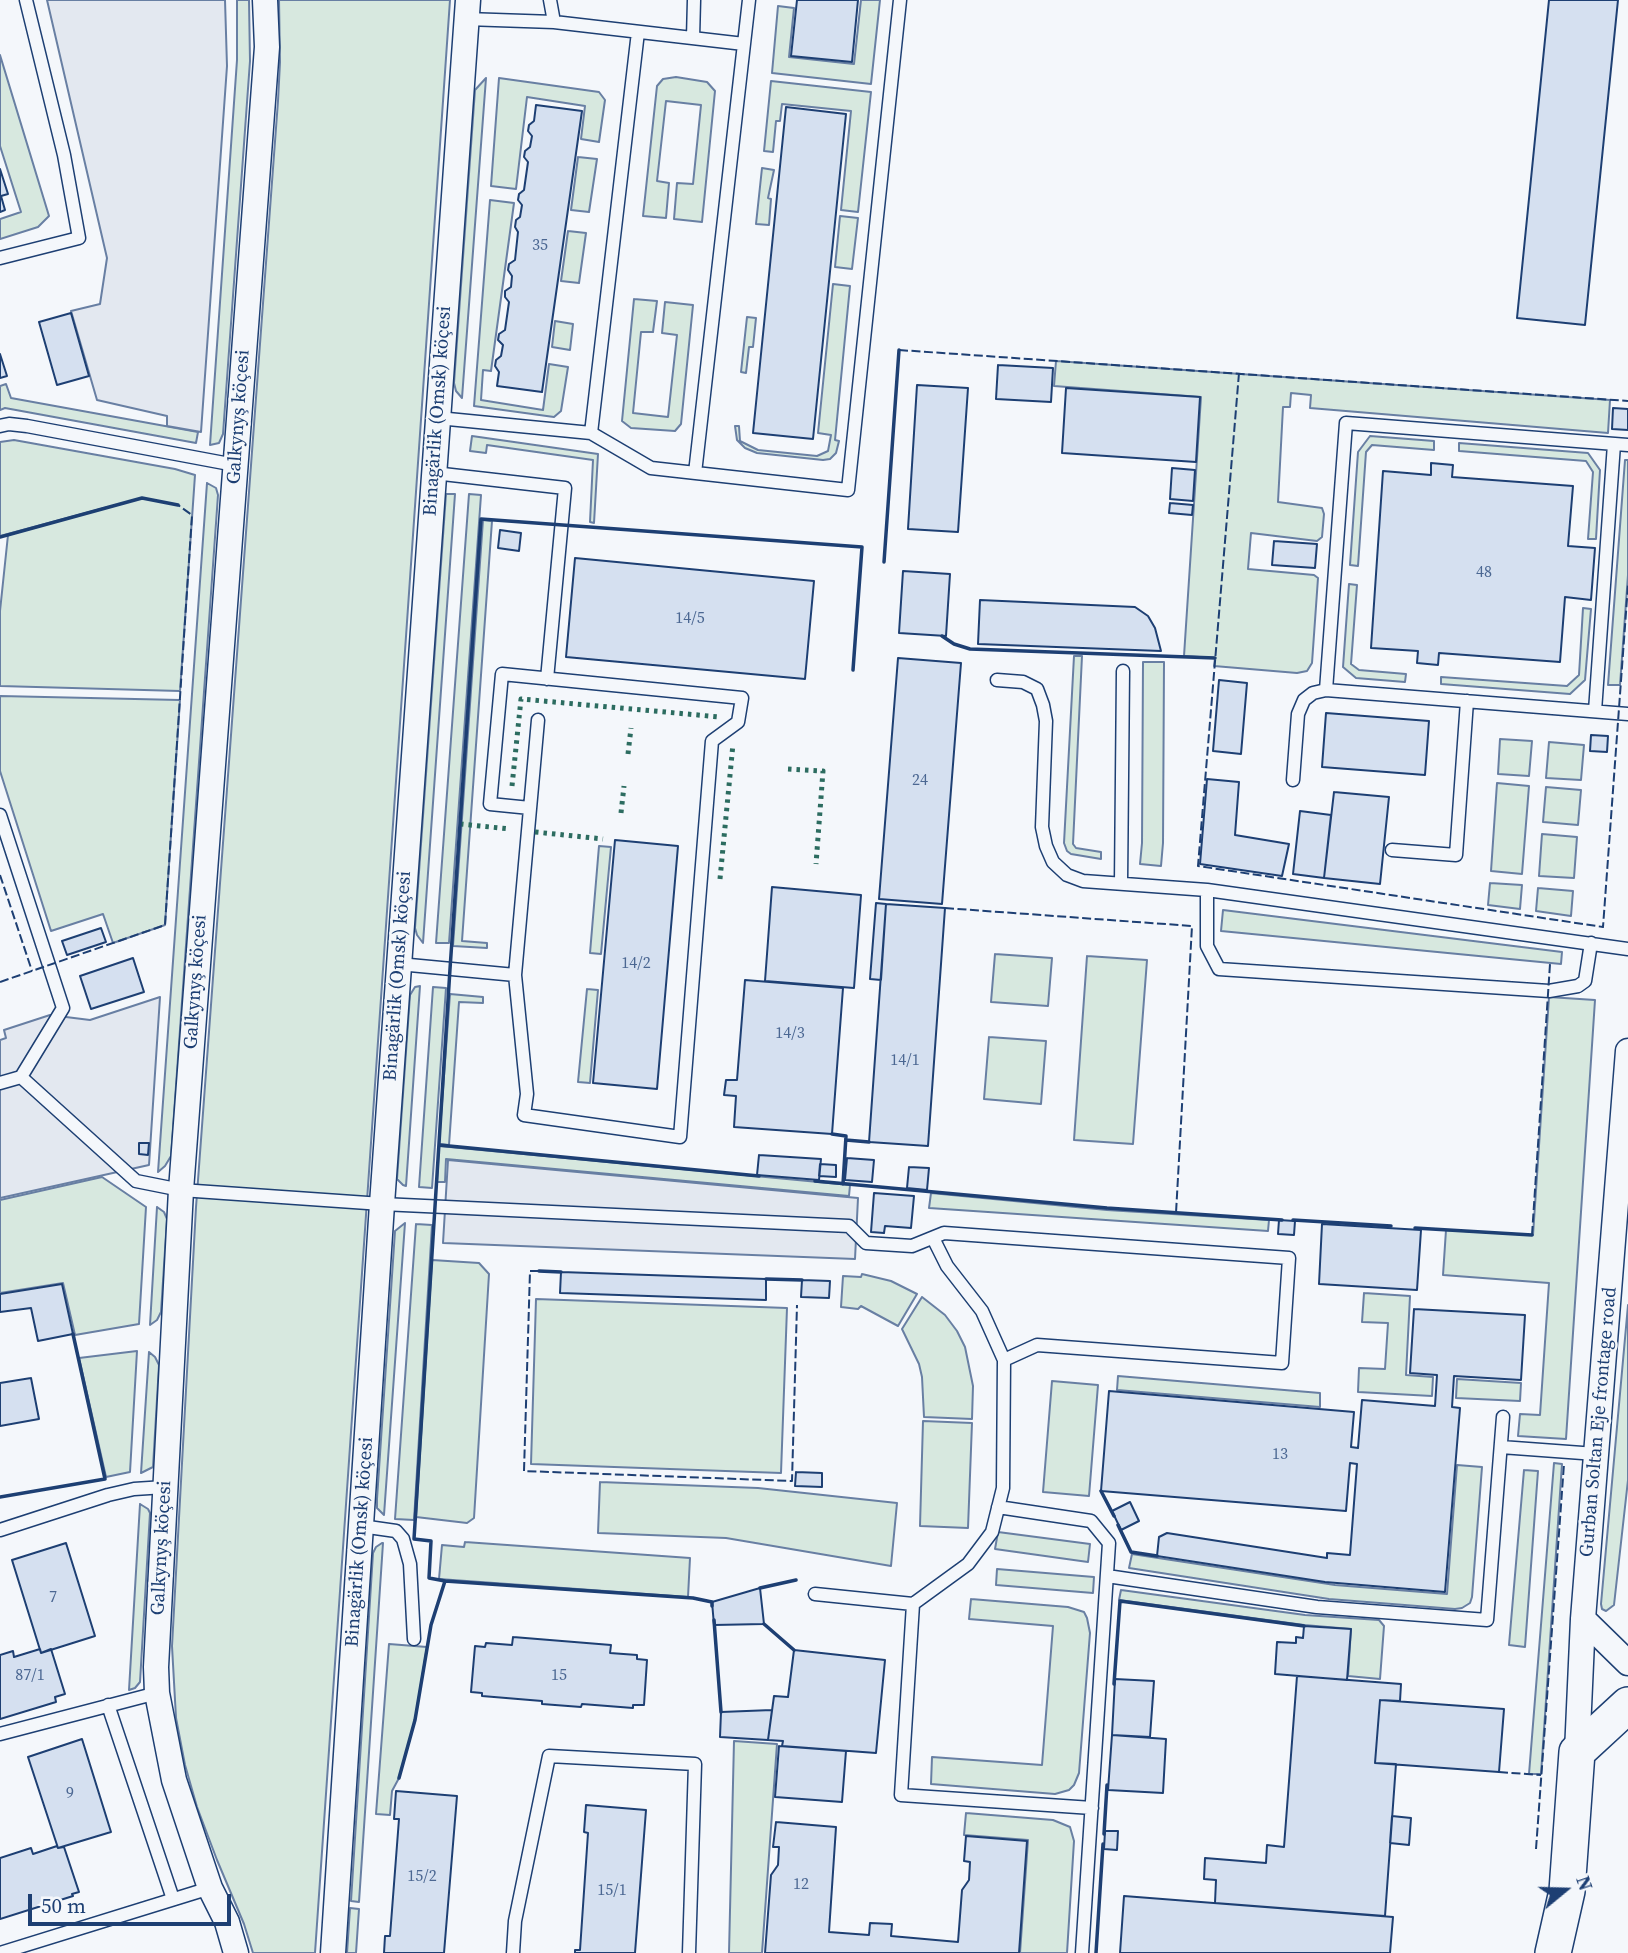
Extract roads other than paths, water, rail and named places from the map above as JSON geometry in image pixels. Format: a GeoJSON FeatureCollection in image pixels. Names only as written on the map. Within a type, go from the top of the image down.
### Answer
{"type":"FeatureCollection","features":[{"type":"Feature","properties":{"kind":"main road"},"geometry":{"type":"LineString","coordinates":[[1553,1953],[1567,1891],[1577,1752],[1628,1706]]}},
{"type":"Feature","properties":{"kind":"street","name":"Galkynyş köçesi"},"geometry":{"type":"LineString","coordinates":[[236,1953],[227,1922],[210,1888],[174,1780],[157,1693],[181,1190],[267,47],[265,0]]}},
{"type":"Feature","properties":{"kind":"street","name":"Binagärlik (Omsk) köçesi"},"geometry":{"type":"LineString","coordinates":[[333,1953],[382,1204],[467,9]]}},
{"type":"Feature","properties":{"kind":"street","name":"Gurban Soltan Eje frontage road"},"geometry":{"type":"LineString","coordinates":[[1577,1752],[1583,1619],[1628,1051]]}},
{"type":"Feature","properties":{"kind":"street"},"geometry":{"type":"LineString","coordinates":[[1583,1619],[1628,1664]]}},
{"type":"Feature","properties":{"kind":"lane"},"geometry":{"type":"LineString","coordinates":[[0,258],[79,238],[64,156],[26,0]]}},
{"type":"Feature","properties":{"kind":"lane"},"geometry":{"type":"LineString","coordinates":[[550,0],[554,22]]}},
{"type":"Feature","properties":{"kind":"lane"},"geometry":{"type":"LineString","coordinates":[[693,38],[694,0]]}},
{"type":"Feature","properties":{"kind":"lane"},"geometry":{"type":"LineString","coordinates":[[695,473],[749,0]]}},
{"type":"Feature","properties":{"kind":"lane"},"geometry":{"type":"LineString","coordinates":[[438,418],[591,433],[651,468],[848,490],[900,0]]}},
{"type":"Feature","properties":{"kind":"lane"},"geometry":{"type":"LineString","coordinates":[[467,9],[744,44]]}},
{"type":"Feature","properties":{"kind":"lane"},"geometry":{"type":"LineString","coordinates":[[591,433],[638,32]]}},
{"type":"Feature","properties":{"kind":"lane"},"geometry":{"type":"LineString","coordinates":[[1326,690],[1346,423],[1628,445]]}},
{"type":"Feature","properties":{"kind":"lane"},"geometry":{"type":"LineString","coordinates":[[0,425],[27,426],[235,465]]}},
{"type":"Feature","properties":{"kind":"lane"},"geometry":{"type":"LineString","coordinates":[[1595,711],[1614,444]]}},
{"type":"Feature","properties":{"kind":"lane"},"geometry":{"type":"LineString","coordinates":[[434,473],[565,488],[547,679]]}},
{"type":"Feature","properties":{"kind":"lane"},"geometry":{"type":"LineString","coordinates":[[1121,883],[1123,671]]}},
{"type":"Feature","properties":{"kind":"lane"},"geometry":{"type":"LineString","coordinates":[[530,808],[490,804],[502,674],[742,698],[738,722],[712,741],[680,1137],[524,1115],[527,1094],[515,975],[538,720]]}},
{"type":"Feature","properties":{"kind":"lane"},"geometry":{"type":"LineString","coordinates":[[997,680],[1023,682],[1037,689],[1043,705],[1046,721],[1042,827],[1053,862],[1067,875],[1083,881],[1207,890],[1628,950]]}},
{"type":"Feature","properties":{"kind":"lane"},"geometry":{"type":"LineString","coordinates":[[1293,780],[1298,714],[1304,700],[1313,693],[1326,690],[1628,713]]}},
{"type":"Feature","properties":{"kind":"lane"},"geometry":{"type":"LineString","coordinates":[[1392,850],[1455,855],[1467,701]]}},
{"type":"Feature","properties":{"kind":"lane"},"geometry":{"type":"LineString","coordinates":[[0,815],[63,1007],[21,1077],[0,1083]]}},
{"type":"Feature","properties":{"kind":"lane"},"geometry":{"type":"LineString","coordinates":[[1207,890],[1207,946],[1219,969],[1549,991],[1578,986],[1585,981],[1591,943]]}},
{"type":"Feature","properties":{"kind":"lane"},"geometry":{"type":"LineString","coordinates":[[399,964],[515,975]]}},
{"type":"Feature","properties":{"kind":"lane"},"geometry":{"type":"LineString","coordinates":[[21,1077],[136,1181],[181,1190],[382,1204],[849,1226],[866,1243],[912,1246],[944,1233],[1289,1258],[1282,1363],[1037,1345],[1004,1360]]}},
{"type":"Feature","properties":{"kind":"lane"},"geometry":{"type":"LineString","coordinates":[[816,1594],[913,1604],[968,1563],[992,1532],[1003,1488],[1004,1360],[982,1311],[947,1266],[933,1238]]}},
{"type":"Feature","properties":{"kind":"lane"},"geometry":{"type":"LineString","coordinates":[[1107,1576],[1317,1607],[1487,1620],[1503,1417]]}},
{"type":"Feature","properties":{"kind":"lane"},"geometry":{"type":"LineString","coordinates":[[1501,1447],[1596,1454]]}},
{"type":"Feature","properties":{"kind":"lane"},"geometry":{"type":"LineString","coordinates":[[0,1530],[108,1495],[134,1489],[165,1487]]}},
{"type":"Feature","properties":{"kind":"lane"},"geometry":{"type":"LineString","coordinates":[[998,1507],[1091,1521],[1109,1543],[1082,1953]]}},
{"type":"Feature","properties":{"kind":"lane"},"geometry":{"type":"LineString","coordinates":[[361,1526],[396,1531],[403,1539],[410,1564],[414,1639]]}},
{"type":"Feature","properties":{"kind":"lane"},"geometry":{"type":"LineString","coordinates":[[913,1604],[901,1795],[1092,1808]]}},
{"type":"Feature","properties":{"kind":"lane"},"geometry":{"type":"LineString","coordinates":[[0,1734],[157,1693]]}},
{"type":"Feature","properties":{"kind":"lane"},"geometry":{"type":"LineString","coordinates":[[107,1705],[173,1899]]}},
{"type":"Feature","properties":{"kind":"lane"},"geometry":{"type":"LineString","coordinates":[[513,1953],[515,1921],[549,1756],[695,1764],[689,1953]]}},
{"type":"Feature","properties":{"kind":"lane"},"geometry":{"type":"LineString","coordinates":[[0,1953],[210,1888]]}}]}
